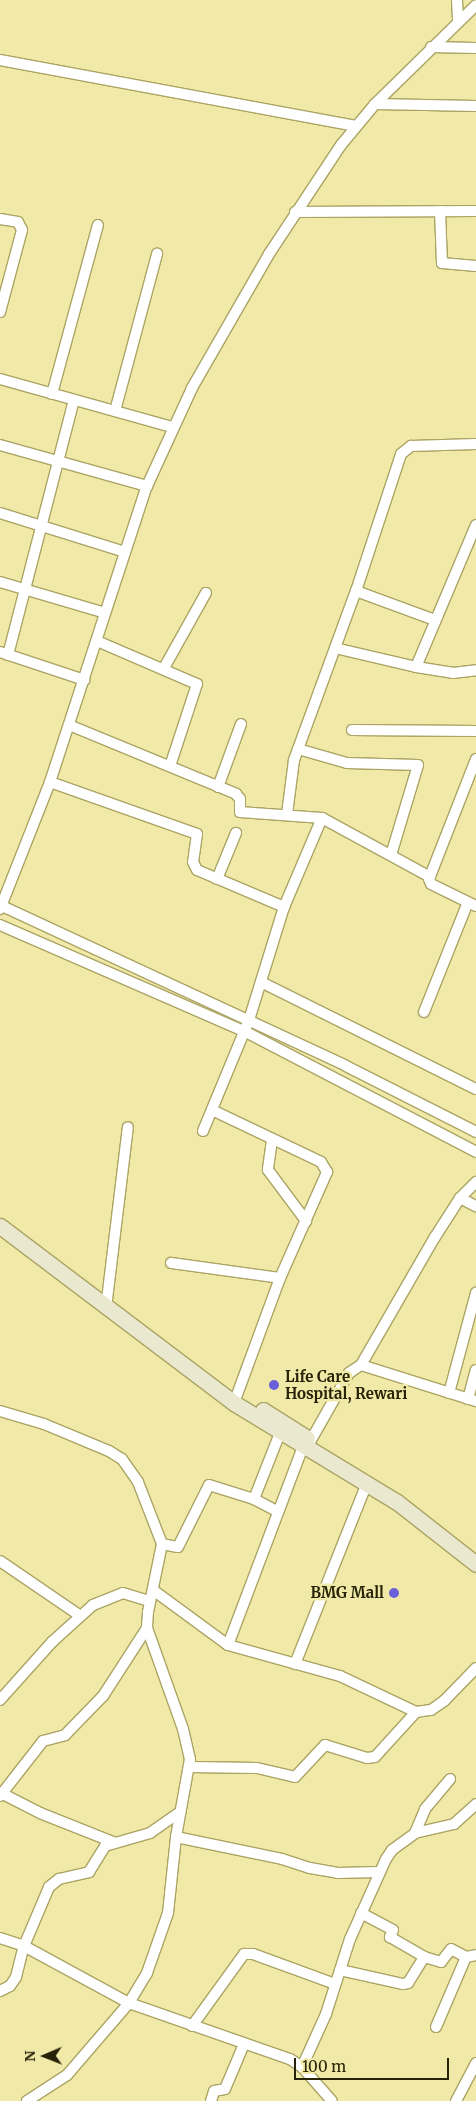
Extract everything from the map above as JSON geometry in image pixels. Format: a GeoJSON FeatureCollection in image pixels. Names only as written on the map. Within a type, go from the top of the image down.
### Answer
{"type":"FeatureCollection","features":[{"type":"Feature","properties":{"kind":"main road"},"geometry":{"type":"LineString","coordinates":[[0,1226],[106,1308],[222,1391],[236,1398],[413,1514],[476,1564]]}},
{"type":"Feature","properties":{"kind":"main road"},"geometry":{"type":"LineString","coordinates":[[236,1398],[280,1433],[307,1444],[389,1485],[476,1553]]}},
{"type":"Feature","properties":{"kind":"street"},"geometry":{"type":"LineString","coordinates":[[458,0],[458,22]]}},
{"type":"Feature","properties":{"kind":"street"},"geometry":{"type":"LineString","coordinates":[[476,5],[431,47],[356,126],[295,212],[216,345],[172,427],[147,486],[50,782],[1,908],[249,1020],[476,1132]]}},
{"type":"Feature","properties":{"kind":"street"},"geometry":{"type":"LineString","coordinates":[[431,47],[476,48]]}},
{"type":"Feature","properties":{"kind":"street"},"geometry":{"type":"LineString","coordinates":[[0,60],[356,126]]}},
{"type":"Feature","properties":{"kind":"street"},"geometry":{"type":"LineString","coordinates":[[375,104],[476,106]]}},
{"type":"Feature","properties":{"kind":"street"},"geometry":{"type":"LineString","coordinates":[[440,211],[442,263],[476,266]]}},
{"type":"Feature","properties":{"kind":"street"},"geometry":{"type":"LineString","coordinates":[[295,212],[476,211]]}},
{"type":"Feature","properties":{"kind":"street"},"geometry":{"type":"LineString","coordinates":[[0,218],[18,222],[22,230],[0,312]]}},
{"type":"Feature","properties":{"kind":"street"},"geometry":{"type":"LineString","coordinates":[[52,394],[98,225]]}},
{"type":"Feature","properties":{"kind":"street"},"geometry":{"type":"LineString","coordinates":[[115,411],[157,254]]}},
{"type":"Feature","properties":{"kind":"street"},"geometry":{"type":"LineString","coordinates":[[0,380],[172,427]]}},
{"type":"Feature","properties":{"kind":"street"},"geometry":{"type":"LineString","coordinates":[[74,400],[26,589],[4,654],[84,680]]}},
{"type":"Feature","properties":{"kind":"street"},"geometry":{"type":"LineString","coordinates":[[0,444],[147,486]]}},
{"type":"Feature","properties":{"kind":"street"},"geometry":{"type":"LineString","coordinates":[[287,814],[290,773],[298,748],[356,592],[405,448],[476,444]]}},
{"type":"Feature","properties":{"kind":"street"},"geometry":{"type":"LineString","coordinates":[[0,513],[125,552]]}},
{"type":"Feature","properties":{"kind":"street"},"geometry":{"type":"LineString","coordinates":[[416,667],[476,525]]}},
{"type":"Feature","properties":{"kind":"street"},"geometry":{"type":"LineString","coordinates":[[0,582],[105,613]]}},
{"type":"Feature","properties":{"kind":"street"},"geometry":{"type":"LineString","coordinates":[[356,592],[435,620]]}},
{"type":"Feature","properties":{"kind":"street"},"geometry":{"type":"LineString","coordinates":[[164,668],[206,593]]}},
{"type":"Feature","properties":{"kind":"street"},"geometry":{"type":"LineString","coordinates":[[96,641],[164,668],[194,682],[198,686],[170,766]]}},
{"type":"Feature","properties":{"kind":"street"},"geometry":{"type":"LineString","coordinates":[[335,648],[416,667],[453,673],[476,670]]}},
{"type":"Feature","properties":{"kind":"street"},"geometry":{"type":"LineString","coordinates":[[218,787],[241,724]]}},
{"type":"Feature","properties":{"kind":"street"},"geometry":{"type":"LineString","coordinates":[[69,725],[238,796],[240,812],[322,818],[430,877]]}},
{"type":"Feature","properties":{"kind":"street"},"geometry":{"type":"LineString","coordinates":[[352,730],[476,731]]}},
{"type":"Feature","properties":{"kind":"street"},"geometry":{"type":"LineString","coordinates":[[298,748],[347,763],[418,765],[391,855]]}},
{"type":"Feature","properties":{"kind":"street"},"geometry":{"type":"LineString","coordinates":[[424,1012],[472,904],[431,884],[430,877],[476,759]]}},
{"type":"Feature","properties":{"kind":"street"},"geometry":{"type":"LineString","coordinates":[[50,782],[197,834],[194,867],[217,879],[284,907]]}},
{"type":"Feature","properties":{"kind":"street"},"geometry":{"type":"LineString","coordinates":[[203,1131],[249,1020],[284,907],[322,818]]}},
{"type":"Feature","properties":{"kind":"street"},"geometry":{"type":"LineString","coordinates":[[217,879],[236,833]]}},
{"type":"Feature","properties":{"kind":"street"},"geometry":{"type":"LineString","coordinates":[[0,925],[244,1031],[476,1152]]}},
{"type":"Feature","properties":{"kind":"street"},"geometry":{"type":"LineString","coordinates":[[261,982],[476,1089]]}},
{"type":"Feature","properties":{"kind":"street"},"geometry":{"type":"LineString","coordinates":[[212,1110],[326,1168],[325,1177],[280,1278],[236,1398]]}},
{"type":"Feature","properties":{"kind":"street"},"geometry":{"type":"LineString","coordinates":[[106,1308],[128,1127]]}},
{"type":"Feature","properties":{"kind":"street"},"geometry":{"type":"LineString","coordinates":[[272,1140],[268,1170],[306,1221]]}},
{"type":"Feature","properties":{"kind":"street"},"geometry":{"type":"LineString","coordinates":[[228,1645],[278,1512],[307,1444],[349,1373],[362,1365],[460,1198],[476,1182]]}},
{"type":"Feature","properties":{"kind":"street"},"geometry":{"type":"LineString","coordinates":[[460,1198],[476,1206]]}},
{"type":"Feature","properties":{"kind":"street"},"geometry":{"type":"LineString","coordinates":[[171,1263],[280,1278]]}},
{"type":"Feature","properties":{"kind":"street"},"geometry":{"type":"LineString","coordinates":[[448,1393],[476,1293]]}},
{"type":"Feature","properties":{"kind":"street"},"geometry":{"type":"LineString","coordinates":[[362,1365],[472,1400],[476,1370]]}},
{"type":"Feature","properties":{"kind":"street"},"geometry":{"type":"LineString","coordinates":[[0,1412],[90,1441],[122,1459],[138,1482],[162,1544],[150,1601],[148,1628],[186,1740],[190,1767],[176,1836],[167,1918],[147,1973],[129,2003],[61,2082],[27,2101]]}},
{"type":"Feature","properties":{"kind":"street"},"geometry":{"type":"LineString","coordinates":[[254,1499],[280,1433]]}},
{"type":"Feature","properties":{"kind":"street"},"geometry":{"type":"LineString","coordinates":[[295,1664],[367,1483]]}},
{"type":"Feature","properties":{"kind":"street"},"geometry":{"type":"LineString","coordinates":[[162,1544],[178,1547],[209,1485],[254,1499],[278,1512]]}},
{"type":"Feature","properties":{"kind":"street"},"geometry":{"type":"LineString","coordinates":[[0,1561],[79,1615]]}},
{"type":"Feature","properties":{"kind":"street"},"geometry":{"type":"LineString","coordinates":[[153,1590],[228,1645],[340,1676],[416,1712],[431,1710],[444,1701],[476,1668]]}},
{"type":"Feature","properties":{"kind":"street"},"geometry":{"type":"LineString","coordinates":[[0,1700],[79,1615],[118,1594],[150,1601]]}},
{"type":"Feature","properties":{"kind":"street"},"geometry":{"type":"LineString","coordinates":[[113,1842],[40,1813],[0,1794],[44,1741],[65,1735],[103,1696],[148,1628]]}},
{"type":"Feature","properties":{"kind":"street"},"geometry":{"type":"LineString","coordinates":[[0,1685],[11,1690]]}},
{"type":"Feature","properties":{"kind":"street"},"geometry":{"type":"LineString","coordinates":[[190,1767],[257,1768],[295,1777],[325,1746],[367,1758],[375,1757],[416,1712]]}},
{"type":"Feature","properties":{"kind":"street"},"geometry":{"type":"LineString","coordinates":[[415,1833],[425,1809],[450,1779]]}},
{"type":"Feature","properties":{"kind":"street"},"geometry":{"type":"LineString","coordinates":[[302,2067],[320,2030],[340,1970],[378,1872],[392,1850],[415,1833],[454,1824],[476,1804]]}},
{"type":"Feature","properties":{"kind":"street"},"geometry":{"type":"LineString","coordinates":[[0,1990],[10,1986],[16,1976],[24,1946],[49,1887],[59,1879],[89,1872],[100,1851],[113,1842],[150,1833],[180,1812]]}},
{"type":"Feature","properties":{"kind":"street"},"geometry":{"type":"LineString","coordinates":[[176,1836],[337,1873],[378,1872]]}},
{"type":"Feature","properties":{"kind":"street"},"geometry":{"type":"LineString","coordinates":[[361,1913],[393,1930],[390,1937],[424,1957],[441,1962],[451,1949],[471,1956],[436,2028]]}},
{"type":"Feature","properties":{"kind":"street"},"geometry":{"type":"LineString","coordinates":[[0,1938],[24,1946],[129,2003],[290,2059],[302,2067],[332,2101]]}},
{"type":"Feature","properties":{"kind":"street"},"geometry":{"type":"LineString","coordinates":[[192,2026],[244,1954],[253,1954],[336,1984]]}},
{"type":"Feature","properties":{"kind":"street"},"geometry":{"type":"LineString","coordinates":[[340,1970],[403,1984],[408,1983],[424,1957]]}},
{"type":"Feature","properties":{"kind":"street"},"geometry":{"type":"LineString","coordinates":[[211,2101],[214,2091],[225,2089],[244,2044]]}},
{"type":"Feature","properties":{"kind":"street"},"geometry":{"type":"LineString","coordinates":[[456,2101],[475,2070]]}},
{"type":"Feature","properties":{"kind":"place","name":"Life Care Hospital, Rewari"},"geometry":{"type":"Point","coordinates":[274,1385]}},
{"type":"Feature","properties":{"kind":"place","name":"BMG Mall"},"geometry":{"type":"Point","coordinates":[394,1593]}}]}
